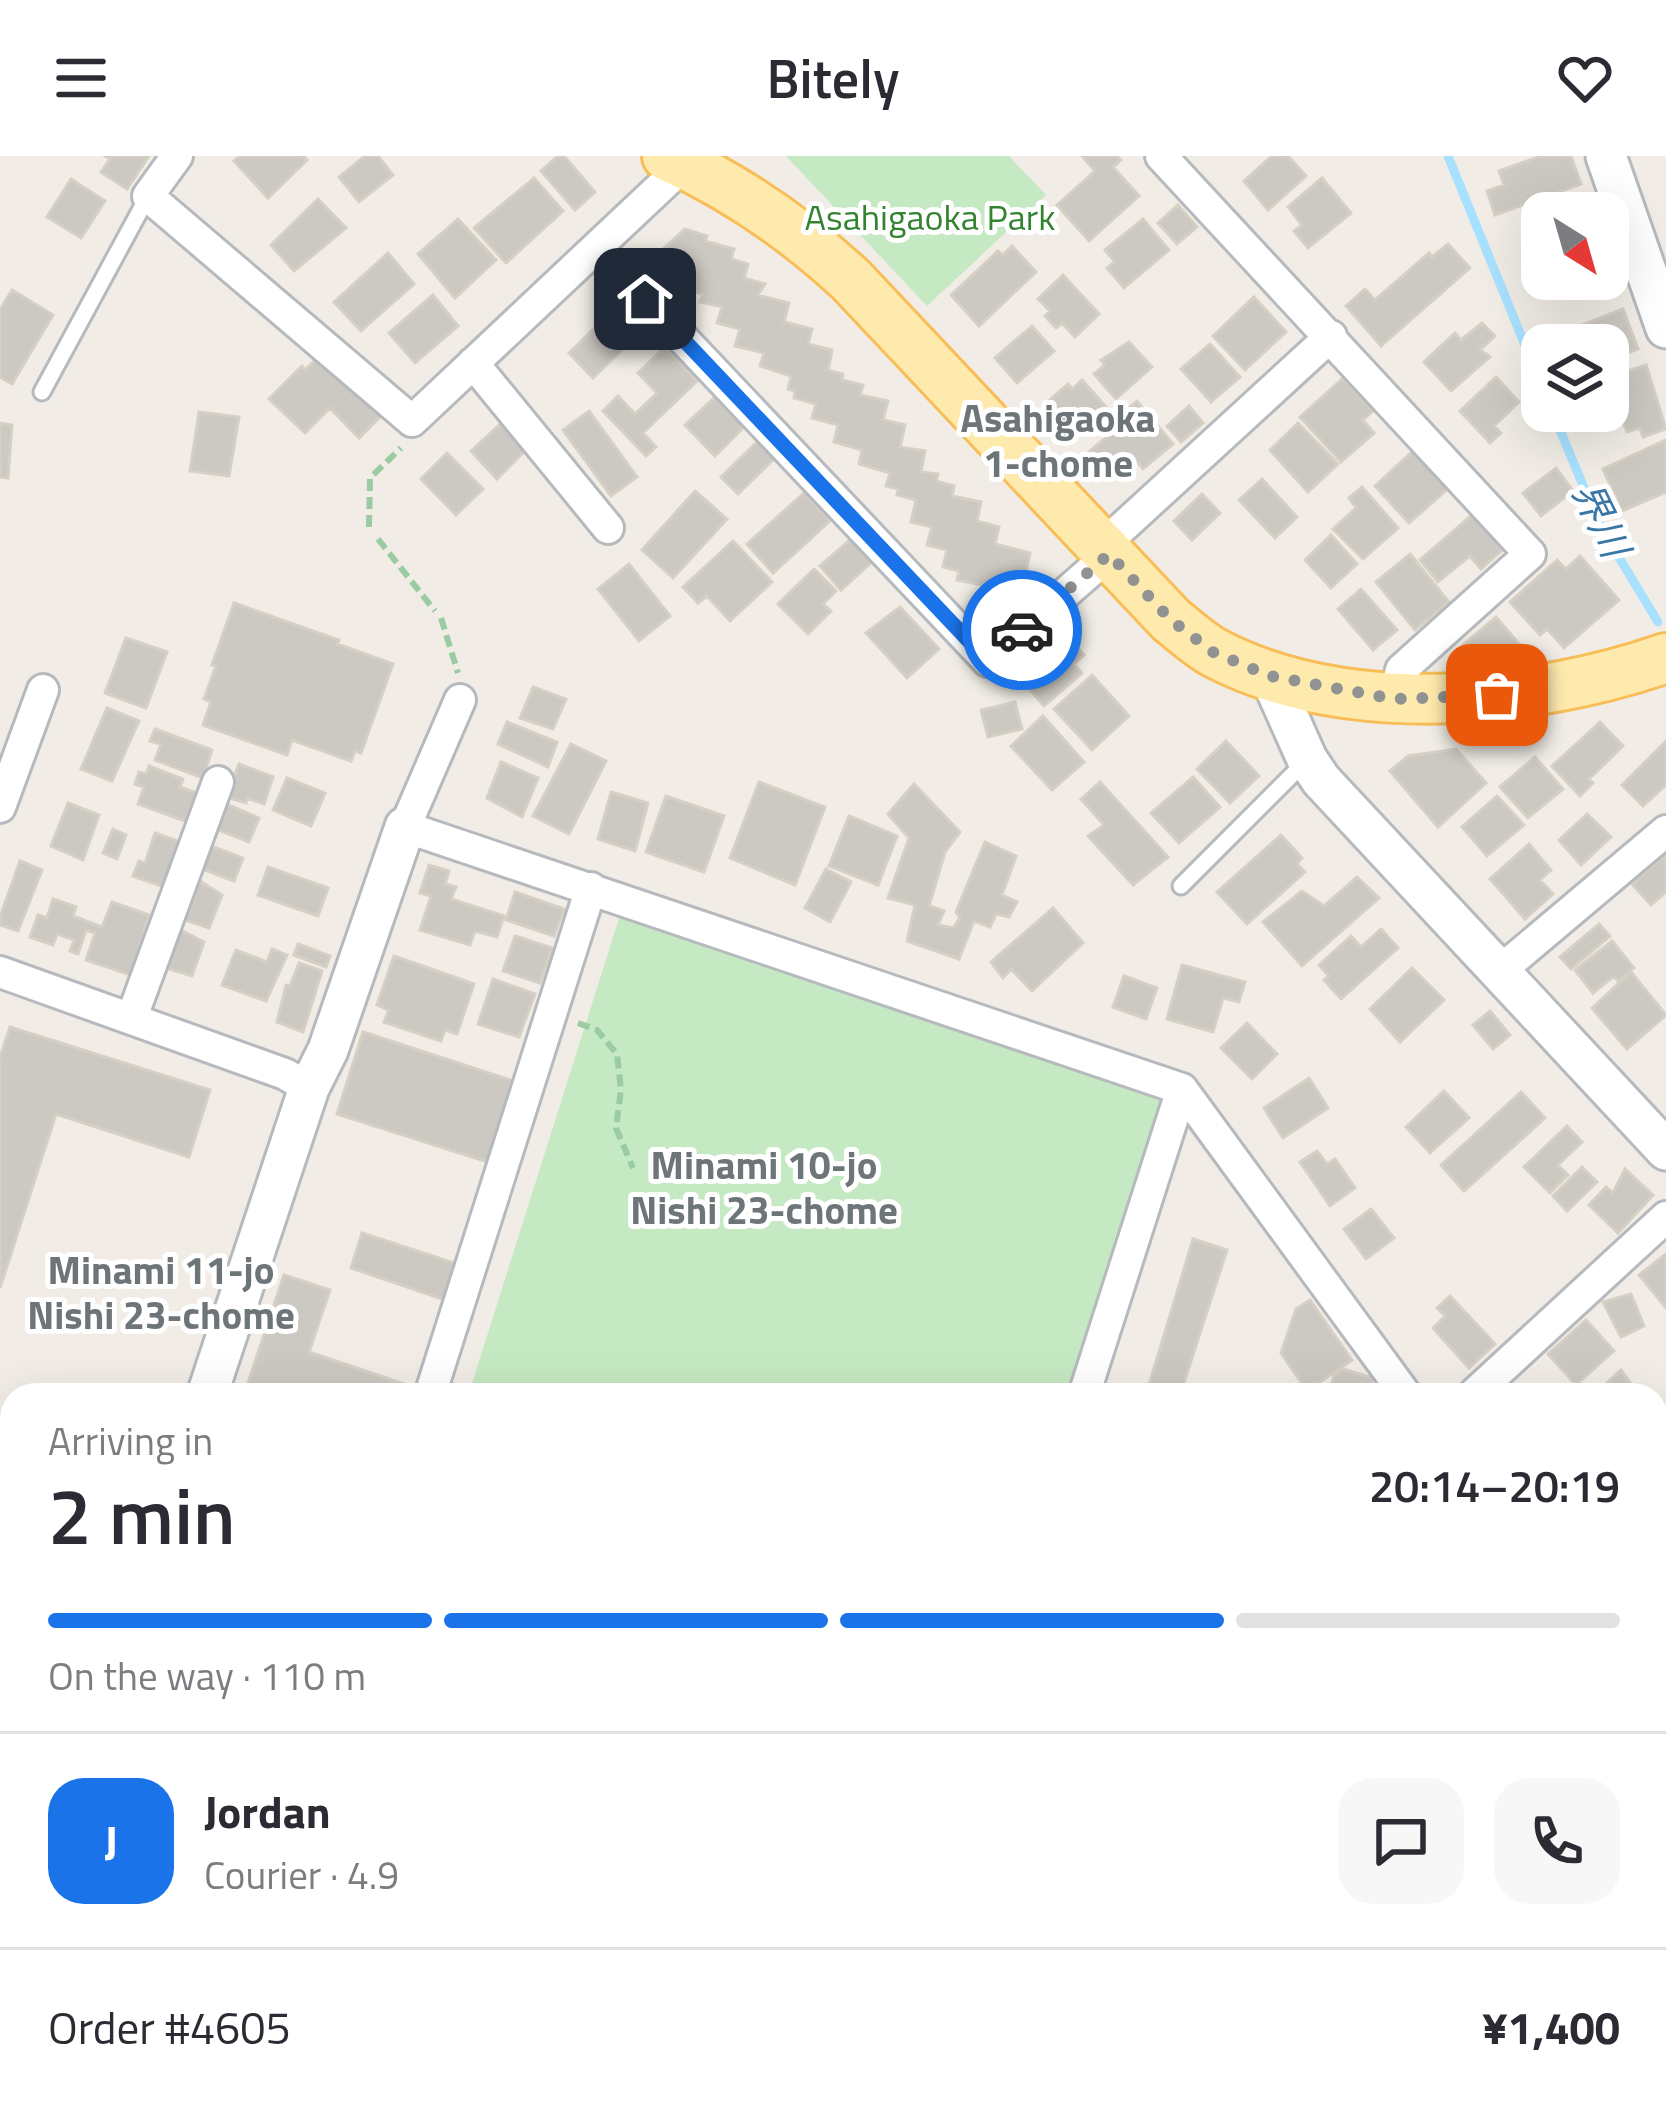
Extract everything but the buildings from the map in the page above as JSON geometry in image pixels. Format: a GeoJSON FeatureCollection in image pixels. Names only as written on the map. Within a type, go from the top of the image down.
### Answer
{"type":"FeatureCollection","features":[{"type":"Feature","properties":{"kind":"main road"},"geometry":{"type":"LineString","coordinates":[[683,158],[807,239],[1171,620],[1213,652],[1270,676],[1394,699],[1497,695],[1584,682],[1666,658]]}},
{"type":"Feature","properties":{"kind":"street"},"geometry":{"type":"LineString","coordinates":[[176,156],[148,196],[412,421],[597,248],[683,158]]}},
{"type":"Feature","properties":{"kind":"street"},"geometry":{"type":"LineString","coordinates":[[1161,156],[1530,554],[1401,670],[1394,699]]}},
{"type":"Feature","properties":{"kind":"street"},"geometry":{"type":"LineString","coordinates":[[1606,156],[1666,328]]}},
{"type":"Feature","properties":{"kind":"street"},"geometry":{"type":"LineString","coordinates":[[597,248],[988,661],[1331,336]]}},
{"type":"Feature","properties":{"kind":"street"},"geometry":{"type":"LineString","coordinates":[[473,363],[608,528]]}},
{"type":"Feature","properties":{"kind":"street"},"geometry":{"type":"LineString","coordinates":[[1270,676],[1307,759],[1322,780],[1666,1150]]}},
{"type":"Feature","properties":{"kind":"street"},"geometry":{"type":"LineString","coordinates":[[211,1383],[309,1088],[328,1050],[405,827],[460,688]]}},
{"type":"Feature","properties":{"kind":"street"},"geometry":{"type":"LineString","coordinates":[[0,807],[43,690]]}},
{"type":"Feature","properties":{"kind":"street"},"geometry":{"type":"LineString","coordinates":[[132,1017],[218,782]]}},
{"type":"Feature","properties":{"kind":"street"},"geometry":{"type":"LineString","coordinates":[[405,827],[1182,1089],[1397,1383]]}},
{"type":"Feature","properties":{"kind":"street"},"geometry":{"type":"LineString","coordinates":[[1501,970],[1666,831]]}},
{"type":"Feature","properties":{"kind":"street"},"geometry":{"type":"LineString","coordinates":[[434,1383],[592,888]]}},
{"type":"Feature","properties":{"kind":"street"},"geometry":{"type":"LineString","coordinates":[[0,972],[285,1074],[309,1088]]}},
{"type":"Feature","properties":{"kind":"street"},"geometry":{"type":"LineString","coordinates":[[1088,1383],[1182,1089]]}},
{"type":"Feature","properties":{"kind":"street"},"geometry":{"type":"LineString","coordinates":[[1486,1383],[1666,1216]]}},
{"type":"Feature","properties":{"kind":"lane"},"geometry":{"type":"LineString","coordinates":[[42,392],[148,196]]}},
{"type":"Feature","properties":{"kind":"lane"},"geometry":{"type":"LineString","coordinates":[[1181,886],[1307,759]]}},
{"type":"Feature","properties":{"kind":"path"},"geometry":{"type":"LineString","coordinates":[[369,527],[370,478],[410,439]]}},
{"type":"Feature","properties":{"kind":"path"},"geometry":{"type":"LineString","coordinates":[[378,538],[438,614],[460,688]]}},
{"type":"Feature","properties":{"kind":"path"},"geometry":{"type":"LineString","coordinates":[[574,1021],[597,1030],[616,1054],[621,1090],[616,1128],[633,1168]]}},
{"type":"Feature","properties":{"kind":"green space","name":"Asahigaoka Park"},"geometry":{"type":"Polygon","coordinates":[[[786,156],[1009,156],[1046,195],[927,306],[786,156]]]}},
{"type":"Feature","properties":{"kind":"green space"},"geometry":{"type":"Polygon","coordinates":[[[621,912],[1155,1075],[1171,1105],[1087,1383],[472,1383],[621,912]]]}},
{"type":"Feature","properties":{"kind":"waterway","name":"界川"},"geometry":{"type":"LineString","coordinates":[[1448,156],[1521,335]]}},
{"type":"Feature","properties":{"kind":"waterway","name":"界川"},"geometry":{"type":"LineString","coordinates":[[1561,432],[1600,526],[1658,622]]}},
{"type":"Feature","properties":{"kind":"way so far"},"geometry":{"type":"LineString","coordinates":[[1022,630],[1109,554],[1171,620],[1213,652],[1270,676],[1394,699],[1497,695]]}},
{"type":"Feature","properties":{"kind":"district","name":"Asahigaoka 1-chome"},"geometry":{"type":"Point","coordinates":[1058,440]}},
{"type":"Feature","properties":{"kind":"district","name":"Minami 10-jo Nishi 23-chome"},"geometry":{"type":"Point","coordinates":[764,1188]}},
{"type":"Feature","properties":{"kind":"district","name":"Minami 11-jo Nishi 23-chome"},"geometry":{"type":"Point","coordinates":[161,1292]}},
{"type":"Feature","properties":{"kind":"route"},"geometry":{"type":"LineString","coordinates":[[645,299],[988,661],[1022,630]]}}]}
